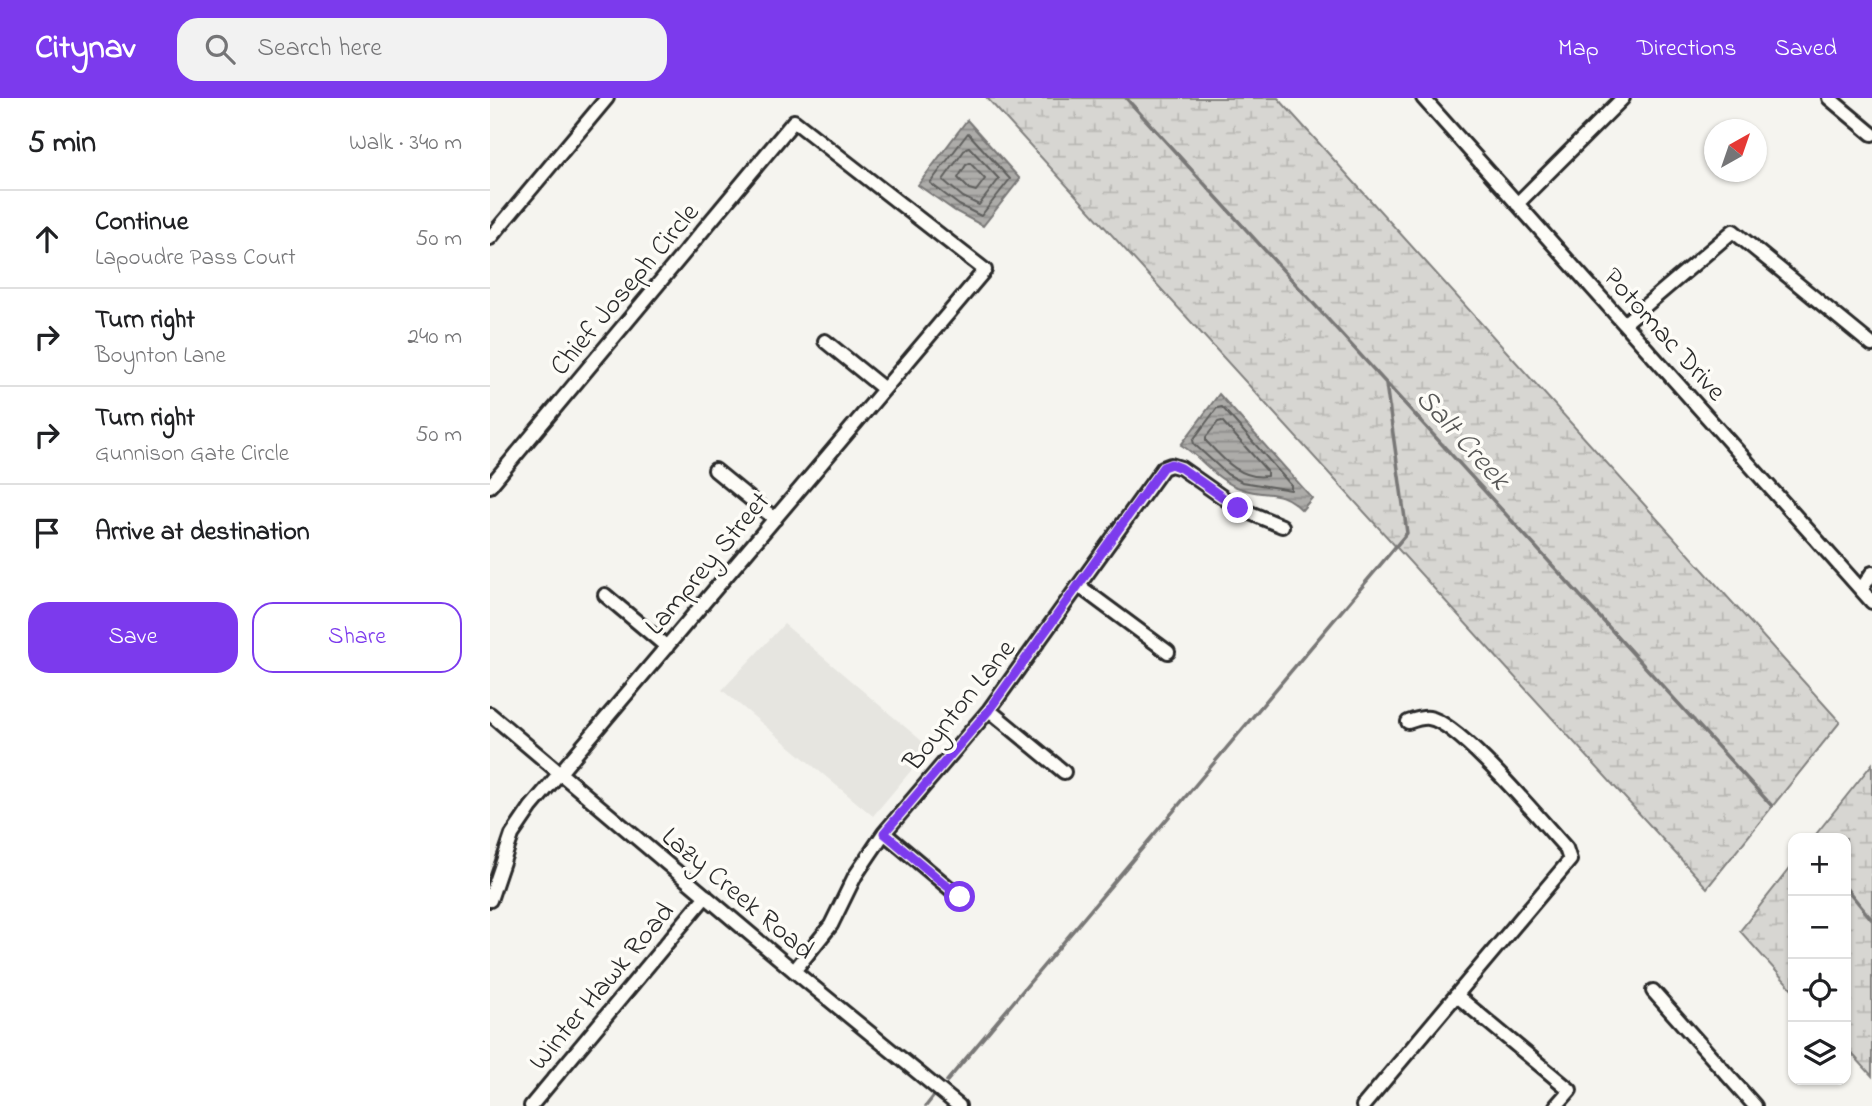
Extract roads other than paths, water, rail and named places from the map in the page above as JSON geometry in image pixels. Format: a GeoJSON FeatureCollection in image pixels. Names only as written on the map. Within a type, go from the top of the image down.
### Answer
{"type":"FeatureCollection","features":[{"type":"Feature","properties":{"kind":"street"},"geometry":{"type":"LineString","coordinates":[[490,238],[607,98]]}},
{"type":"Feature","properties":{"kind":"street","name":"Potomac Drive"},"geometry":{"type":"LineString","coordinates":[[1423,98],[1872,602]]}},
{"type":"Feature","properties":{"kind":"street"},"geometry":{"type":"LineString","coordinates":[[1517,204],[1623,98]]}},
{"type":"Feature","properties":{"kind":"street"},"geometry":{"type":"LineString","coordinates":[[1829,98],[1872,134]]}},
{"type":"Feature","properties":{"kind":"street","name":"Chief Joseph Circle"},"geometry":{"type":"LineString","coordinates":[[490,486],[794,121],[985,270]]}},
{"type":"Feature","properties":{"kind":"street"},"geometry":{"type":"LineString","coordinates":[[1625,323],[1733,231],[1872,345]]}},
{"type":"Feature","properties":{"kind":"street","name":"Lamprey Street"},"geometry":{"type":"LineString","coordinates":[[491,894],[512,835],[531,807],[985,270]]}},
{"type":"Feature","properties":{"kind":"street"},"geometry":{"type":"LineString","coordinates":[[825,341],[884,389]]}},
{"type":"Feature","properties":{"kind":"street","name":"Boynton Lane"},"geometry":{"type":"LineString","coordinates":[[794,971],[831,925],[855,876],[884,833],[989,710],[1163,467],[1171,464],[1181,468],[1238,508],[1282,526]]}},
{"type":"Feature","properties":{"kind":"street"},"geometry":{"type":"LineString","coordinates":[[715,470],[775,519]]}},
{"type":"Feature","properties":{"kind":"street"},"geometry":{"type":"LineString","coordinates":[[1861,590],[1872,573]]}},
{"type":"Feature","properties":{"kind":"street"},"geometry":{"type":"LineString","coordinates":[[1079,586],[1168,652]]}},
{"type":"Feature","properties":{"kind":"street"},"geometry":{"type":"LineString","coordinates":[[605,595],[667,647]]}},
{"type":"Feature","properties":{"kind":"street"},"geometry":{"type":"LineString","coordinates":[[989,710],[1064,772]]}},
{"type":"Feature","properties":{"kind":"street","name":"Lazy Creek Road"},"geometry":{"type":"LineString","coordinates":[[490,714],[794,971],[959,1106]]}},
{"type":"Feature","properties":{"kind":"street"},"geometry":{"type":"LineString","coordinates":[[1363,1106],[1570,860],[1566,848],[1496,770],[1451,730],[1441,722],[1427,717],[1408,722]]}},
{"type":"Feature","properties":{"kind":"street"},"geometry":{"type":"LineString","coordinates":[[884,833],[960,897]]}},
{"type":"Feature","properties":{"kind":"street","name":"Winter Hawk Road"},"geometry":{"type":"LineString","coordinates":[[531,1106],[706,896]]}},
{"type":"Feature","properties":{"kind":"street"},"geometry":{"type":"LineString","coordinates":[[1653,991],[1755,1106]]}},
{"type":"Feature","properties":{"kind":"street"},"geometry":{"type":"LineString","coordinates":[[1456,995],[1570,1090],[1556,1106]]}},
{"type":"Feature","properties":{"kind":"water"},"geometry":{"type":"Polygon","coordinates":[[[967,120],[1020,179],[983,226],[955,211],[918,185],[967,120]]]}},
{"type":"Feature","properties":{"kind":"water"},"geometry":{"type":"Polygon","coordinates":[[[1219,394],[1312,498],[1302,510],[1286,498],[1233,486],[1181,445],[1219,394]]]}},
{"type":"Feature","properties":{"kind":"waterway","name":"Salt Creek"},"geometry":{"type":"LineString","coordinates":[[1126,98],[1772,806]]}},
{"type":"Feature","properties":{"kind":"waterway"},"geometry":{"type":"LineString","coordinates":[[947,1081],[1407,533],[1386,384]]}},
{"type":"Feature","properties":{"kind":"waterway","name":"Salt Creek"},"geometry":{"type":"LineString","coordinates":[[1851,894],[1872,920]]}},
{"type":"Feature","properties":{"kind":"waterway"},"geometry":{"type":"LineString","coordinates":[[926,1106],[933,1097]]}}]}
